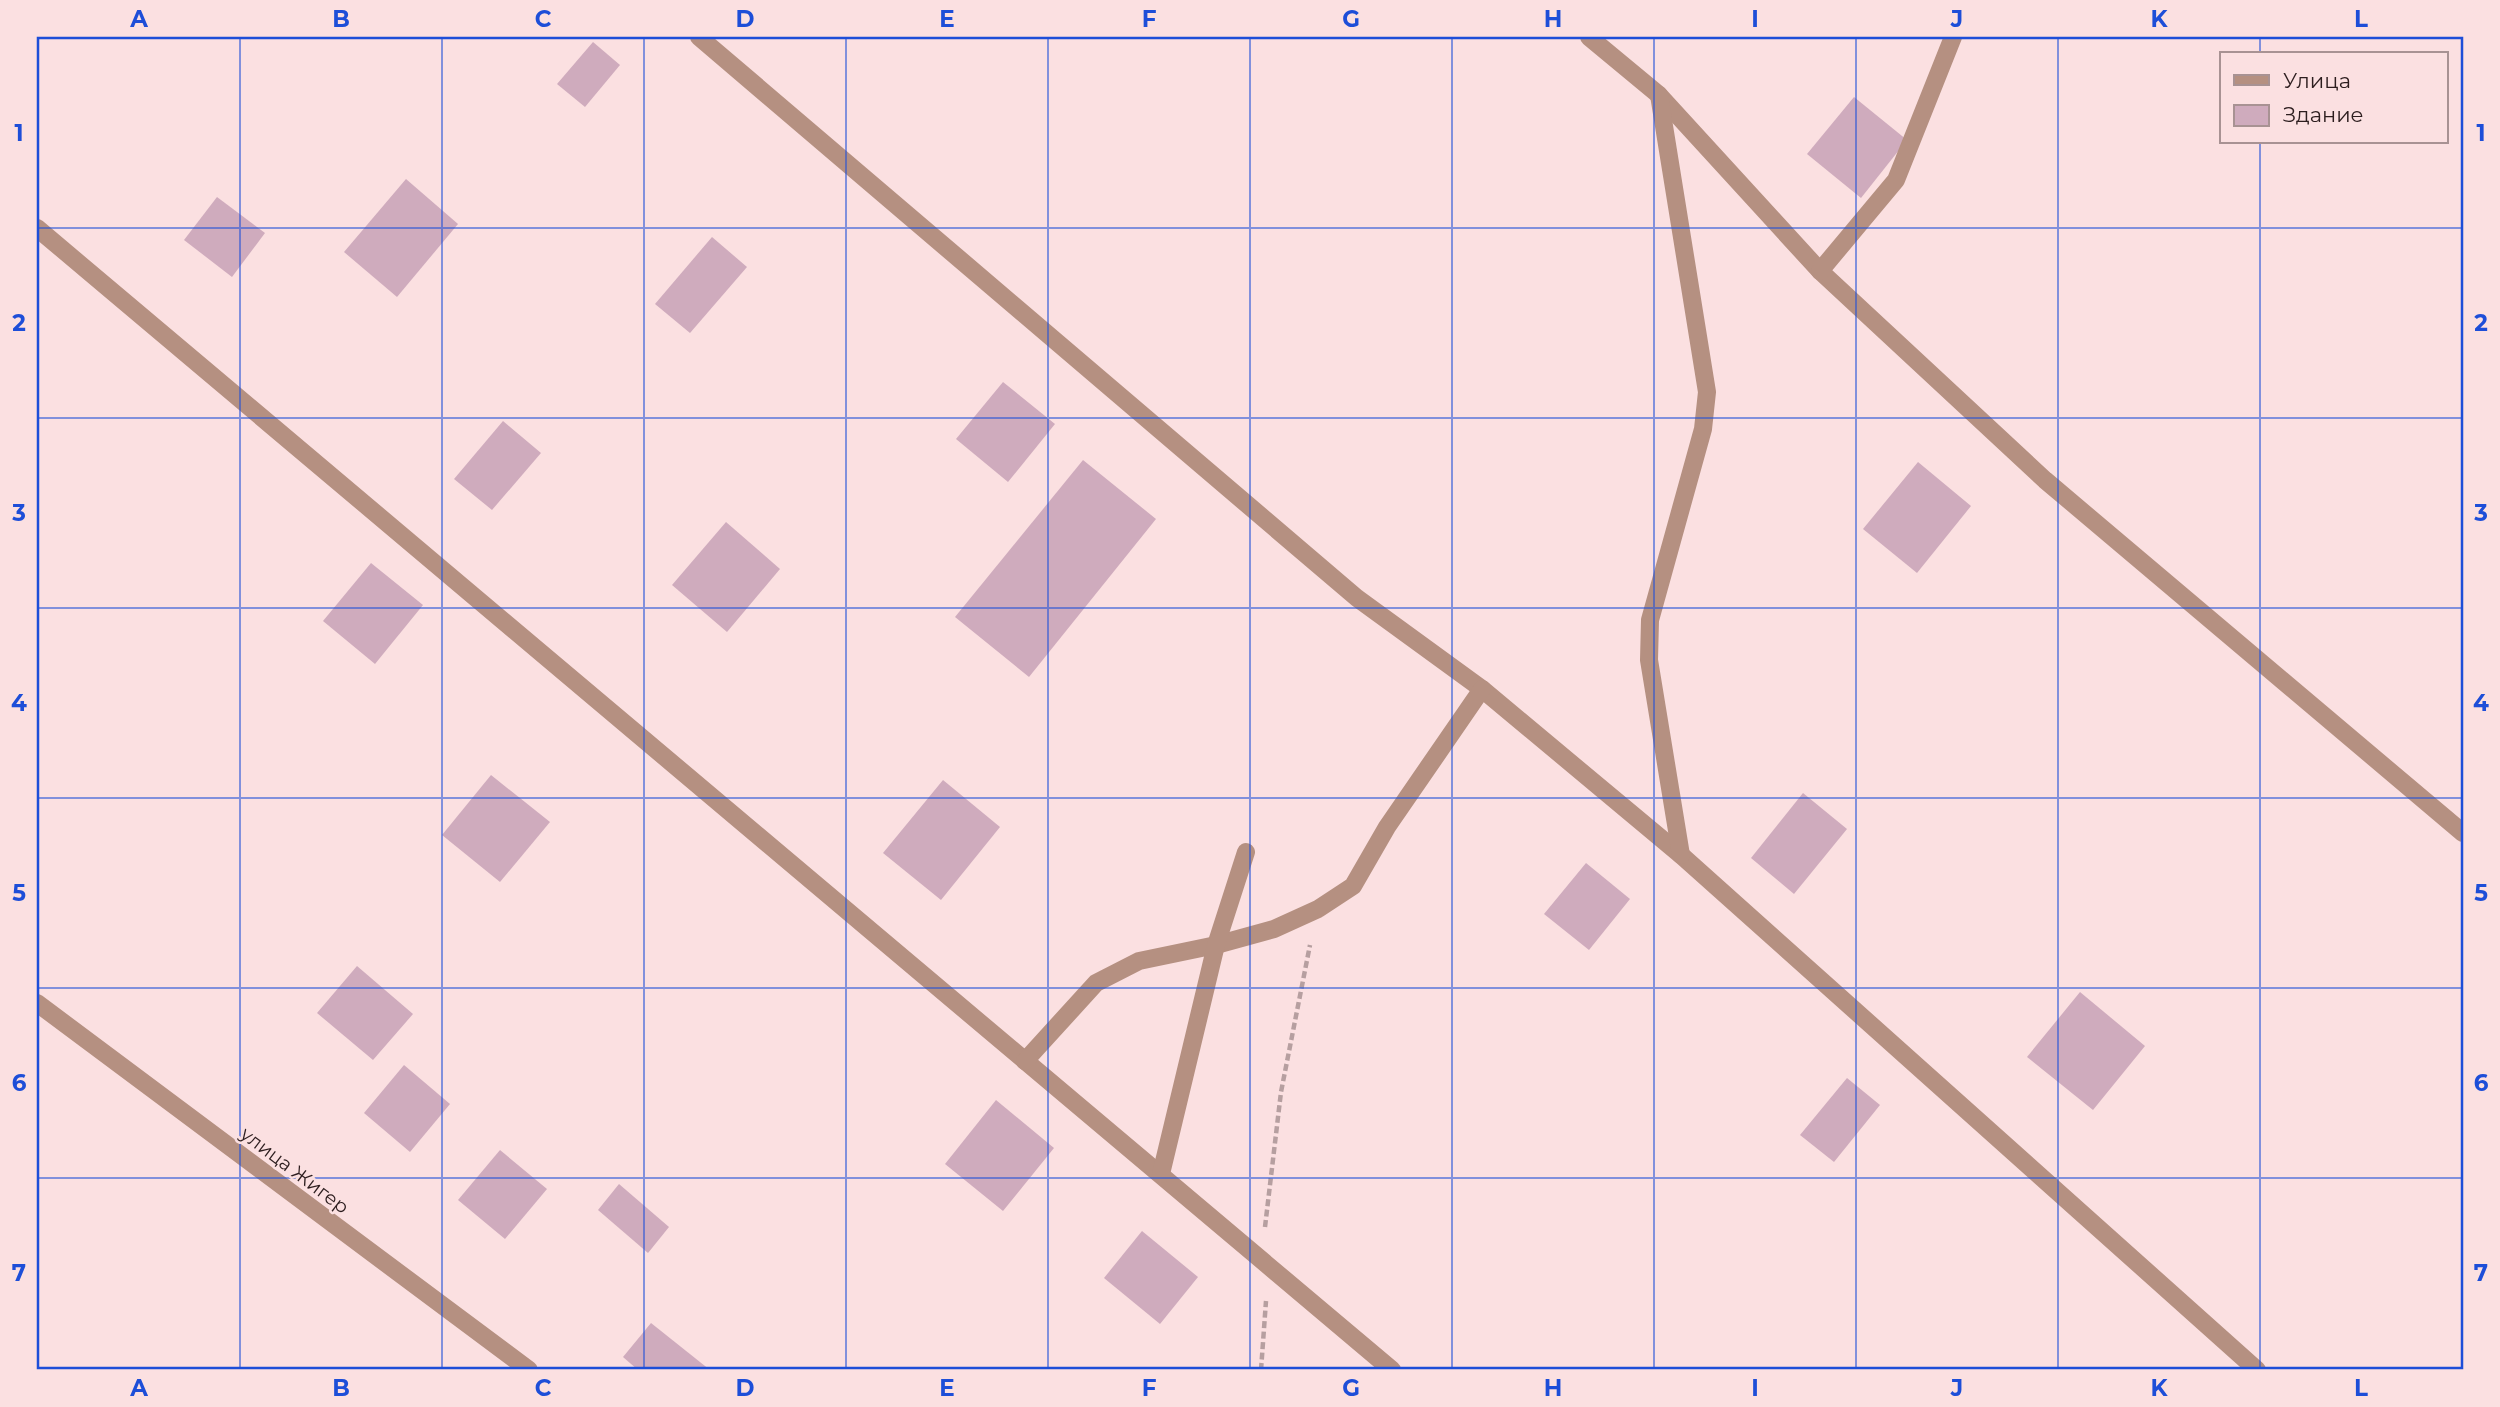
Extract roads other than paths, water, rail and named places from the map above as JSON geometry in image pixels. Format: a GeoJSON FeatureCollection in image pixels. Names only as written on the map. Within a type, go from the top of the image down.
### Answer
{"type":"FeatureCollection","features":[{"type":"Feature","properties":{"kind":"street"},"geometry":{"type":"LineString","coordinates":[[699,37],[1357,598],[1482,689],[1681,855],[2257,1370]]}},
{"type":"Feature","properties":{"kind":"street"},"geometry":{"type":"LineString","coordinates":[[1589,37],[1659,95],[1820,271],[2045,480],[2463,833]]}},
{"type":"Feature","properties":{"kind":"street"},"geometry":{"type":"LineString","coordinates":[[1820,271],[1896,180],[1953,37]]}},
{"type":"Feature","properties":{"kind":"street"},"geometry":{"type":"LineString","coordinates":[[1659,95],[1707,392],[1703,429],[1650,620],[1649,660],[1681,855]]}},
{"type":"Feature","properties":{"kind":"street"},"geometry":{"type":"LineString","coordinates":[[37,228],[1392,1370]]}},
{"type":"Feature","properties":{"kind":"street"},"geometry":{"type":"LineString","coordinates":[[1024,1062],[1096,983],[1139,961],[1275,929],[1318,909],[1353,886],[1387,827],[1482,689]]}},
{"type":"Feature","properties":{"kind":"street"},"geometry":{"type":"LineString","coordinates":[[1161,1174],[1216,945],[1246,852]]}},
{"type":"Feature","properties":{"kind":"street","name":"улица Жигер"},"geometry":{"type":"LineString","coordinates":[[37,1003],[528,1370]]}}]}
